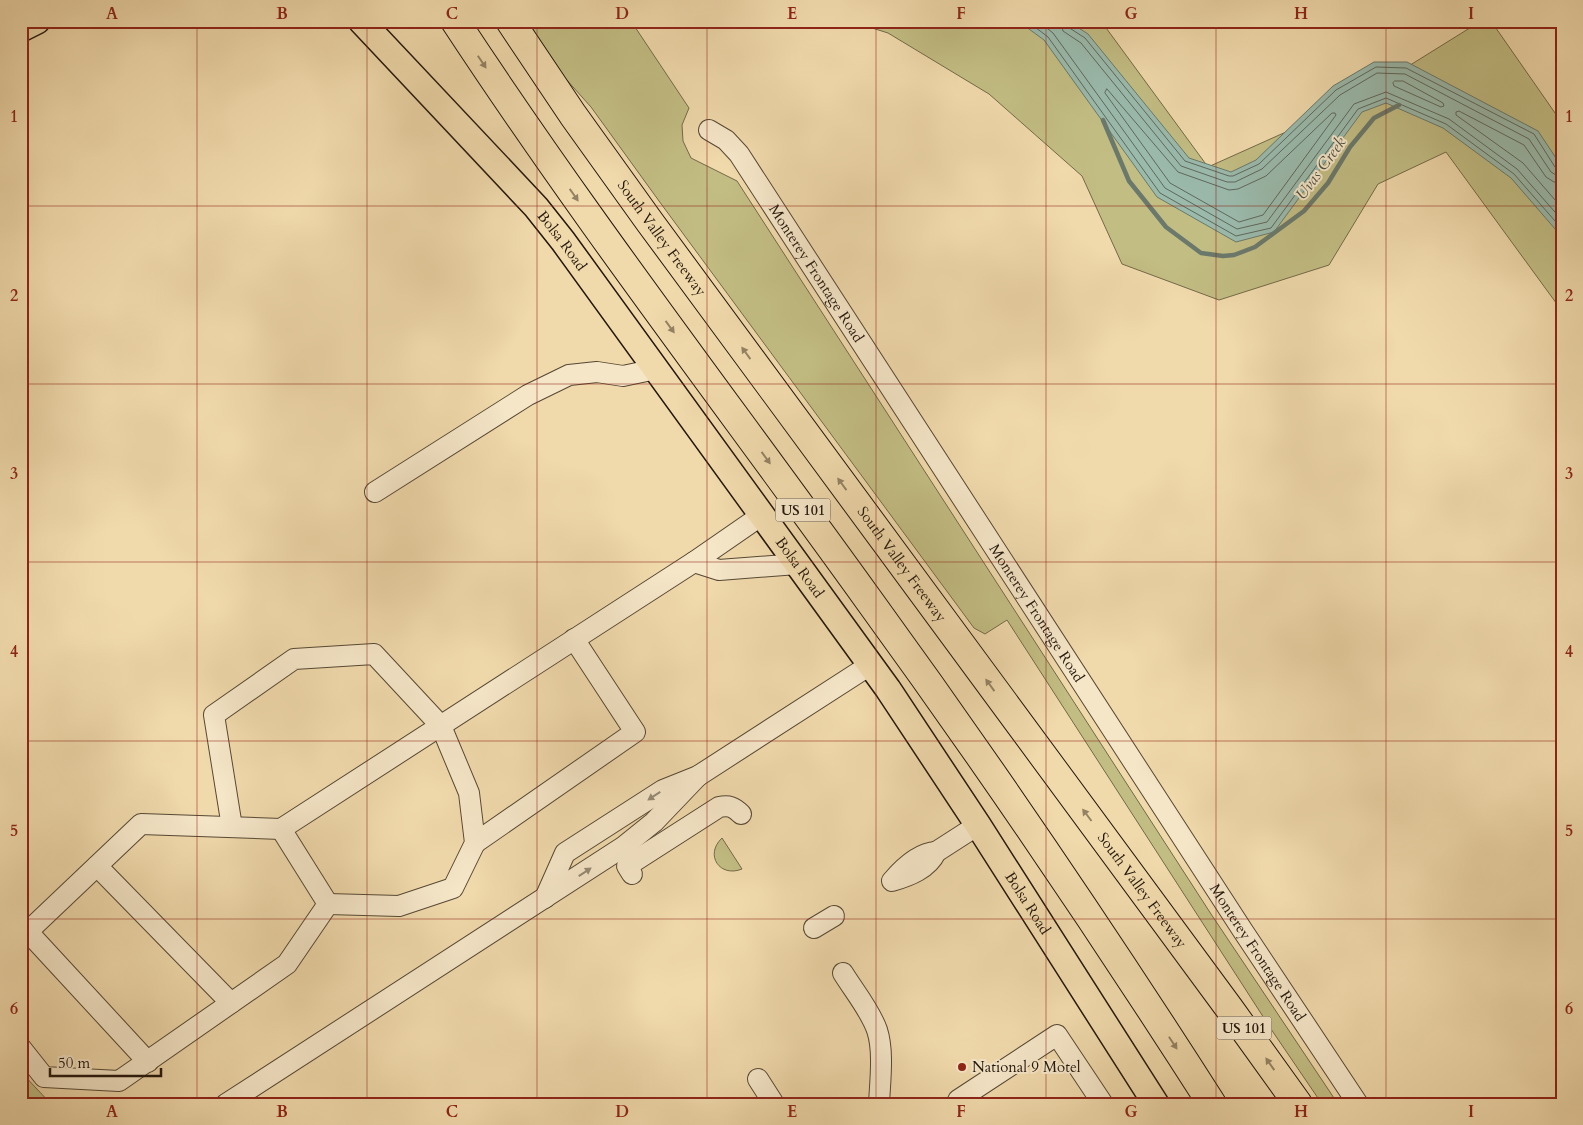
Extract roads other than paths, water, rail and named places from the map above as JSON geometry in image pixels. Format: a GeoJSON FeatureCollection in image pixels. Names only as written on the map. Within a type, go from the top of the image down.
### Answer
{"type":"FeatureCollection","features":[{"type":"Feature","properties":{"kind":"highway","name":"US 101"},"geometry":{"type":"LineString","coordinates":[[455,21],[584,209],[983,759],[1093,921],[1212,1104]]}},
{"type":"Feature","properties":{"kind":"highway","name":"South Valley Freeway"},"geometry":{"type":"LineString","coordinates":[[510,21],[616,176],[1224,1000],[1298,1104]]}},
{"type":"Feature","properties":{"kind":"main road"},"geometry":{"type":"LineString","coordinates":[[21,29],[37,21]]}},
{"type":"Feature","properties":{"kind":"main road","name":"Bolsa Road"},"geometry":{"type":"LineString","coordinates":[[361,21],[536,207],[656,369],[906,716],[1154,1103]]}},
{"type":"Feature","properties":{"kind":"street","name":"Monterey Frontage Road"},"geometry":{"type":"LineString","coordinates":[[709,130],[726,140],[739,154],[1243,931],[1358,1104]]}},
{"type":"Feature","properties":{"kind":"street"},"geometry":{"type":"LineString","coordinates":[[375,492],[528,394],[569,375],[597,372],[623,376],[656,369]]}},
{"type":"Feature","properties":{"kind":"street"},"geometry":{"type":"LineString","coordinates":[[148,1062],[25,935],[141,824],[281,829],[762,516]]}},
{"type":"Feature","properties":{"kind":"street"},"geometry":{"type":"LineString","coordinates":[[694,562],[719,570],[797,564]]}},
{"type":"Feature","properties":{"kind":"street"},"geometry":{"type":"LineString","coordinates":[[328,904],[399,906],[453,888],[475,843],[635,732],[574,639]]}},
{"type":"Feature","properties":{"kind":"street"},"geometry":{"type":"LineString","coordinates":[[232,827],[214,715],[294,659],[374,654],[441,726],[469,794],[475,843]]}},
{"type":"Feature","properties":{"kind":"street"},"geometry":{"type":"LineString","coordinates":[[544,898],[566,853],[663,790],[698,776],[870,666]]}},
{"type":"Feature","properties":{"kind":"street"},"geometry":{"type":"LineString","coordinates":[[226,1104],[629,842],[654,822],[698,776]]}},
{"type":"Feature","properties":{"kind":"street"},"geometry":{"type":"LineString","coordinates":[[632,874],[626,866],[719,807],[728,806],[735,808],[741,814]]}},
{"type":"Feature","properties":{"kind":"street"},"geometry":{"type":"LineString","coordinates":[[936,852],[978,826]]}},
{"type":"Feature","properties":{"kind":"street"},"geometry":{"type":"LineString","coordinates":[[281,829],[328,904]]}},
{"type":"Feature","properties":{"kind":"street"},"geometry":{"type":"LineString","coordinates":[[98,866],[231,1003]]}},
{"type":"Feature","properties":{"kind":"street"},"geometry":{"type":"LineString","coordinates":[[21,1048],[44,1077],[119,1081],[287,964],[328,904]]}},
{"type":"Feature","properties":{"kind":"street"},"geometry":{"type":"LineString","coordinates":[[814,928],[834,916]]}},
{"type":"Feature","properties":{"kind":"street"},"geometry":{"type":"LineString","coordinates":[[843,973],[877,1030],[880,1045],[879,1104]]}},
{"type":"Feature","properties":{"kind":"street"},"geometry":{"type":"LineString","coordinates":[[960,1104],[958,1100],[1058,1035],[1103,1104]]}},
{"type":"Feature","properties":{"kind":"street"},"geometry":{"type":"LineString","coordinates":[[758,1079],[774,1104]]}},
{"type":"Feature","properties":{"kind":"water"},"geometry":{"type":"Polygon","coordinates":[[[1018,21],[1068,21],[1088,34],[1189,158],[1231,172],[1256,160],[1333,86],[1374,62],[1407,62],[1538,131],[1562,167],[1562,237],[1511,178],[1443,128],[1386,103],[1362,112],[1274,232],[1236,242],[1157,197],[1044,40],[1018,21]]]}},
{"type":"Feature","properties":{"kind":"waterway","name":"Uvas Creek"},"geometry":{"type":"LineString","coordinates":[[1103,120],[1129,181],[1166,227],[1201,253],[1223,256],[1234,255],[1255,247],[1304,211],[1328,183],[1350,147],[1374,118],[1399,105]]}},
{"type":"Feature","properties":{"kind":"place","name":"National 9 Motel"},"geometry":{"type":"Point","coordinates":[962,1067]}}]}
